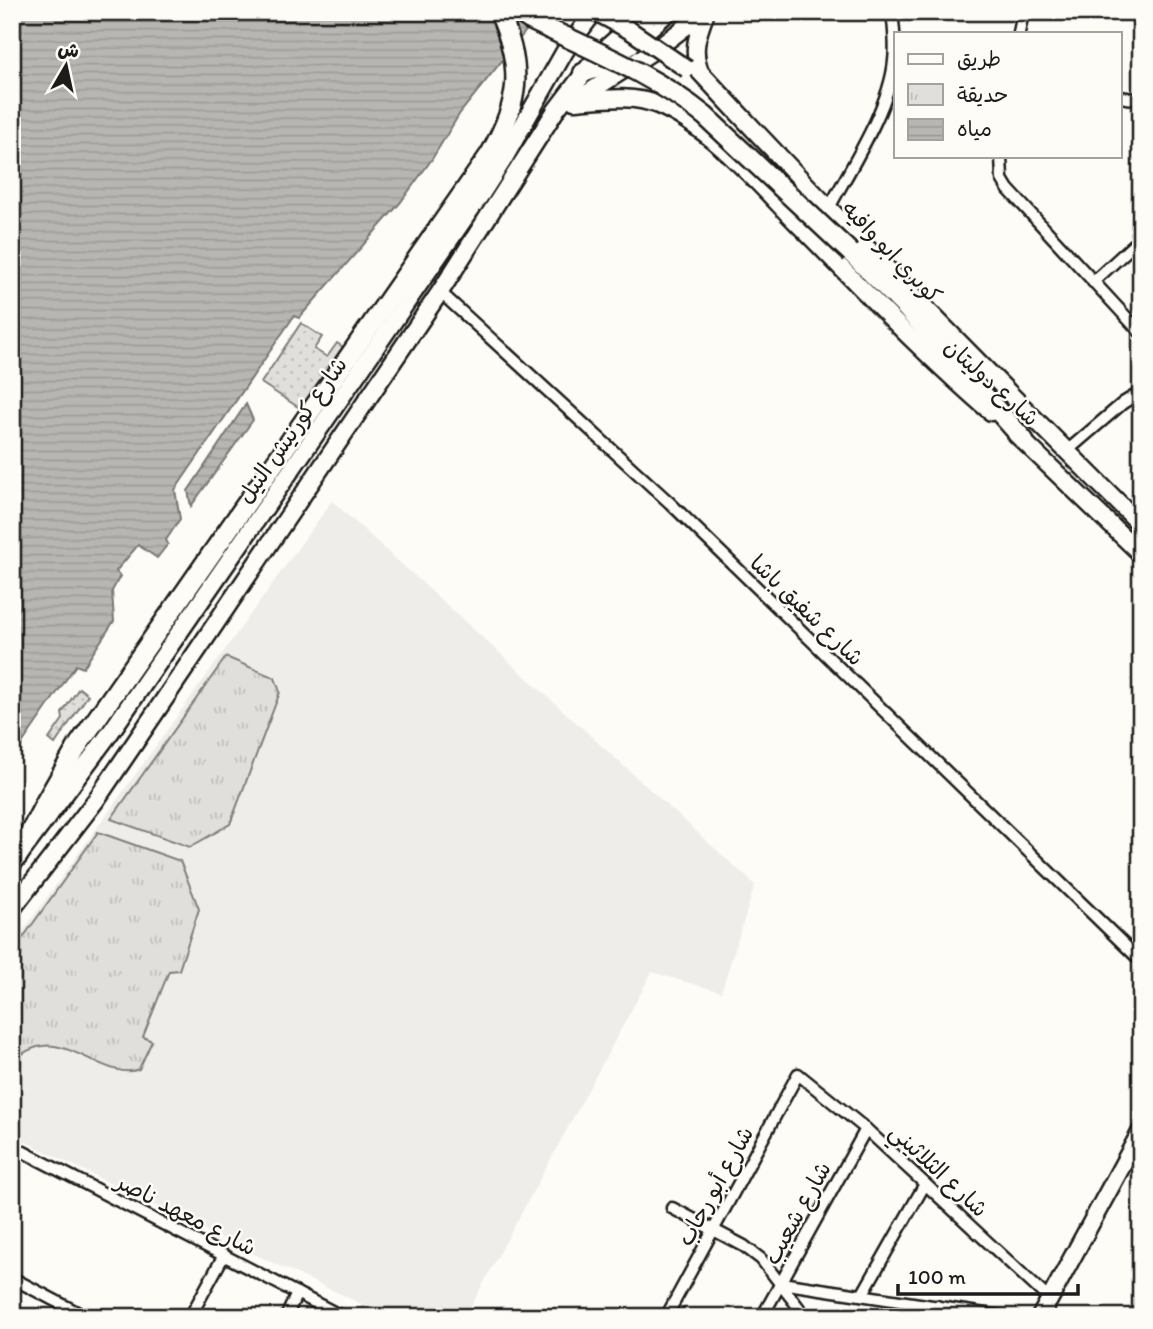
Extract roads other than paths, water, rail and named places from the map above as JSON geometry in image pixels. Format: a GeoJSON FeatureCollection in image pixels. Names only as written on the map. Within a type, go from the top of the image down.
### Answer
{"type":"FeatureCollection","features":[{"type":"Feature","properties":{"kind":"highway"},"geometry":{"type":"LineString","coordinates":[[15,860],[79,744],[496,145],[510,116],[516,80],[515,60],[499,12]]}},
{"type":"Feature","properties":{"kind":"highway"},"geometry":{"type":"LineString","coordinates":[[518,12],[640,74],[681,97],[705,116],[906,307],[1024,440]]}},
{"type":"Feature","properties":{"kind":"highway"},"geometry":{"type":"LineString","coordinates":[[583,73],[607,64],[667,12]]}},
{"type":"Feature","properties":{"kind":"main road","name":"كوبري ابو وافيه"},"geometry":{"type":"LineString","coordinates":[[595,12],[631,31],[687,69],[1087,488],[1141,541]]}},
{"type":"Feature","properties":{"kind":"main road","name":"شارع كورنيش النيل"},"geometry":{"type":"LineString","coordinates":[[15,860],[110,733],[482,193],[565,51],[595,12]]}},
{"type":"Feature","properties":{"kind":"main road","name":"شارع كورنيش النيل"},"geometry":{"type":"LineString","coordinates":[[12,909],[96,800],[440,292],[556,110],[583,73],[611,42],[647,12]]}},
{"type":"Feature","properties":{"kind":"main road"},"geometry":{"type":"LineString","coordinates":[[556,110],[574,102],[659,47],[705,12]]}},
{"type":"Feature","properties":{"kind":"main road","name":"شارع دوليتان"},"geometry":{"type":"LineString","coordinates":[[705,12],[695,42],[695,59],[700,72],[829,208],[1141,525]]}},
{"type":"Feature","properties":{"kind":"main road","name":"شارع دوليتان"},"geometry":{"type":"LineString","coordinates":[[574,102],[639,99],[658,105],[686,120],[733,158],[914,342],[1024,440],[1141,554]]}},
{"type":"Feature","properties":{"kind":"main road"},"geometry":{"type":"LineString","coordinates":[[110,733],[113,745],[124,751],[130,750]]}},
{"type":"Feature","properties":{"kind":"main road"},"geometry":{"type":"LineString","coordinates":[[74,783],[80,782],[92,788],[96,800]]}},
{"type":"Feature","properties":{"kind":"main road"},"geometry":{"type":"LineString","coordinates":[[1040,1317],[1138,1141]]}},
{"type":"Feature","properties":{"kind":"street"},"geometry":{"type":"LineString","coordinates":[[892,12],[894,44]]}},
{"type":"Feature","properties":{"kind":"street"},"geometry":{"type":"LineString","coordinates":[[1019,32],[1023,12]]}},
{"type":"Feature","properties":{"kind":"street"},"geometry":{"type":"LineString","coordinates":[[829,208],[870,133],[894,65]]}},
{"type":"Feature","properties":{"kind":"street"},"geometry":{"type":"LineString","coordinates":[[1122,97],[1141,100]]}},
{"type":"Feature","properties":{"kind":"street"},"geometry":{"type":"LineString","coordinates":[[1001,158],[1002,179],[1008,189],[1141,334]]}},
{"type":"Feature","properties":{"kind":"street"},"geometry":{"type":"LineString","coordinates":[[1093,282],[1141,238]]}},
{"type":"Feature","properties":{"kind":"street","name":"شارع شفيق باشا"},"geometry":{"type":"LineString","coordinates":[[440,292],[670,503],[1141,961]]}},
{"type":"Feature","properties":{"kind":"street"},"geometry":{"type":"LineString","coordinates":[[1067,452],[1141,392]]}},
{"type":"Feature","properties":{"kind":"street","name":"شارع الثلاثيني"},"geometry":{"type":"LineString","coordinates":[[798,1074],[866,1129],[1049,1300]]}},
{"type":"Feature","properties":{"kind":"street","name":"شارع أبو رحاب"},"geometry":{"type":"LineString","coordinates":[[666,1317],[798,1074]]}},
{"type":"Feature","properties":{"kind":"street","name":"شارع شعيب"},"geometry":{"type":"LineString","coordinates":[[762,1317],[866,1129]]}},
{"type":"Feature","properties":{"kind":"street","name":"شارع معهد ناصر"},"geometry":{"type":"LineString","coordinates":[[13,1149],[343,1317]]}},
{"type":"Feature","properties":{"kind":"street"},"geometry":{"type":"LineString","coordinates":[[862,1295],[925,1184]]}},
{"type":"Feature","properties":{"kind":"street"},"geometry":{"type":"LineString","coordinates":[[672,1208],[753,1252],[769,1266],[806,1317]]}},
{"type":"Feature","properties":{"kind":"street"},"geometry":{"type":"LineString","coordinates":[[190,1317],[224,1255]]}},
{"type":"Feature","properties":{"kind":"street"},"geometry":{"type":"LineString","coordinates":[[12,1278],[86,1317]]}},
{"type":"Feature","properties":{"kind":"street"},"geometry":{"type":"LineString","coordinates":[[780,1283],[862,1295],[935,1312],[1005,1317]]}},
{"type":"Feature","properties":{"kind":"street"},"geometry":{"type":"LineString","coordinates":[[286,1317],[297,1293]]}},
{"type":"Feature","properties":{"kind":"water"},"geometry":{"type":"Polygon","coordinates":[[[12,12],[541,12],[460,113],[432,159],[400,203],[299,318],[294,316],[175,490],[180,519],[166,540],[168,544],[157,558],[138,545],[116,571],[120,576],[112,591],[114,621],[83,668],[76,665],[12,758],[12,12]]]}},
{"type":"Feature","properties":{"kind":"water"},"geometry":{"type":"Polygon","coordinates":[[[246,404],[253,420],[191,506],[188,491],[246,404]]]}}]}
